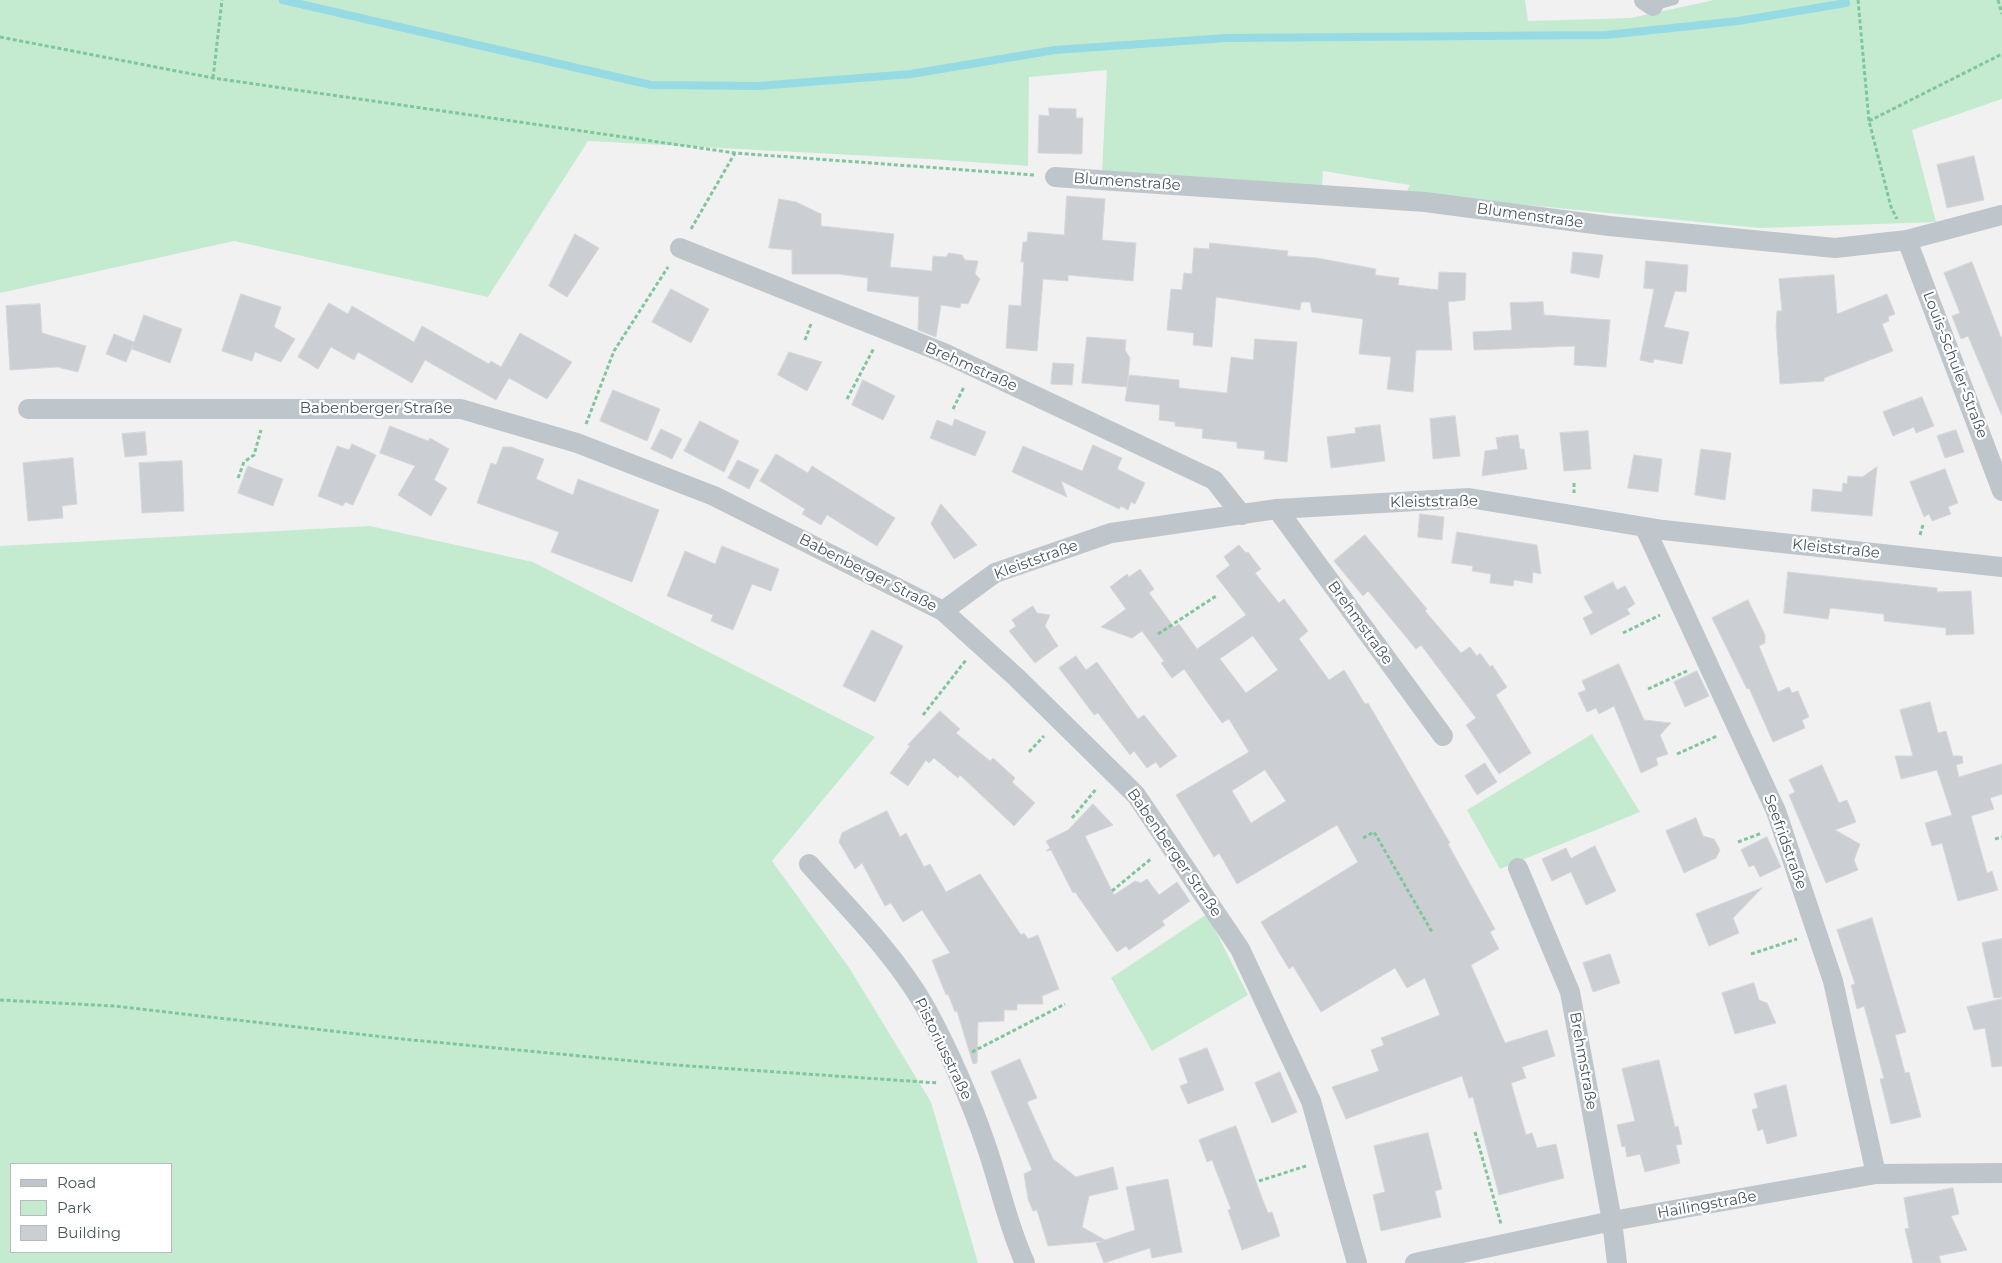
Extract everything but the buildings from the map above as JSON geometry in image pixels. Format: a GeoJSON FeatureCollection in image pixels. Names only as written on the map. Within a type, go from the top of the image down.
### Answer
{"type":"FeatureCollection","features":[{"type":"Feature","properties":{"kind":"street","name":"Blumenstraße"},"geometry":{"type":"LineString","coordinates":[[1055,177],[1425,202],[1609,226],[1835,248],[1907,240],[2002,215]]}},
{"type":"Feature","properties":{"kind":"street","name":"Louis-Schuler-Straße"},"geometry":{"type":"LineString","coordinates":[[1907,240],[2002,491]]}},
{"type":"Feature","properties":{"kind":"street","name":"Brehmstraße"},"geometry":{"type":"LineString","coordinates":[[680,248],[952,357],[1214,480],[1242,515]]}},
{"type":"Feature","properties":{"kind":"street","name":"Babenberger Straße"},"geometry":{"type":"LineString","coordinates":[[28,409],[462,409],[577,443],[714,496],[943,611],[1016,677],[1136,795],[1240,949],[1311,1101],[1357,1263]]}},
{"type":"Feature","properties":{"kind":"street","name":"Kleiststraße"},"geometry":{"type":"LineString","coordinates":[[943,611],[995,573],[1111,533],[1277,509],[1469,498],[1645,528],[2002,567]]}},
{"type":"Feature","properties":{"kind":"street","name":"Brehmstraße"},"geometry":{"type":"LineString","coordinates":[[1277,509],[1443,736]]}},
{"type":"Feature","properties":{"kind":"street","name":"Seefridstraße"},"geometry":{"type":"LineString","coordinates":[[1645,528],[1776,811],[1833,981],[1876,1174]]}},
{"type":"Feature","properties":{"kind":"street","name":"Pistoriusstraße"},"geometry":{"type":"LineString","coordinates":[[809,864],[893,958],[924,1005],[962,1085],[987,1147],[1014,1238],[1025,1263]]}},
{"type":"Feature","properties":{"kind":"street","name":"Brehmstraße"},"geometry":{"type":"LineString","coordinates":[[1518,868],[1570,992],[1612,1221],[1617,1263]]}},
{"type":"Feature","properties":{"kind":"street","name":"Hailingstraße"},"geometry":{"type":"LineString","coordinates":[[1415,1263],[1612,1221],[1876,1174],[2002,1173]]}},
{"type":"Feature","properties":{"kind":"lane"},"geometry":{"type":"LineString","coordinates":[[1648,3],[1674,0]]}},
{"type":"Feature","properties":{"kind":"path"},"geometry":{"type":"LineString","coordinates":[[213,78],[222,0]]}},
{"type":"Feature","properties":{"kind":"path"},"geometry":{"type":"LineString","coordinates":[[1858,0],[1869,121],[1891,207],[1907,240]]}},
{"type":"Feature","properties":{"kind":"path"},"geometry":{"type":"LineString","coordinates":[[1998,0],[2002,14]]}},
{"type":"Feature","properties":{"kind":"path"},"geometry":{"type":"LineString","coordinates":[[0,37],[213,78],[735,153],[1055,177]]}},
{"type":"Feature","properties":{"kind":"path"},"geometry":{"type":"LineString","coordinates":[[1869,121],[2002,54]]}},
{"type":"Feature","properties":{"kind":"path"},"geometry":{"type":"LineString","coordinates":[[577,443],[614,351],[680,248],[735,153]]}},
{"type":"Feature","properties":{"kind":"path"},"geometry":{"type":"LineString","coordinates":[[847,398],[884,329]]}},
{"type":"Feature","properties":{"kind":"path"},"geometry":{"type":"LineString","coordinates":[[238,478],[244,462],[254,455],[262,429],[261,409]]}},
{"type":"Feature","properties":{"kind":"path"},"geometry":{"type":"LineString","coordinates":[[1158,634],[1216,596]]}},
{"type":"Feature","properties":{"kind":"path"},"geometry":{"type":"LineString","coordinates":[[1623,633],[1681,604]]}},
{"type":"Feature","properties":{"kind":"path"},"geometry":{"type":"LineString","coordinates":[[923,715],[979,643]]}},
{"type":"Feature","properties":{"kind":"path"},"geometry":{"type":"LineString","coordinates":[[1648,689],[1708,661]]}},
{"type":"Feature","properties":{"kind":"path"},"geometry":{"type":"LineString","coordinates":[[1677,754],[1737,727]]}},
{"type":"Feature","properties":{"kind":"path"},"geometry":{"type":"LineString","coordinates":[[1072,818],[1112,771]]}},
{"type":"Feature","properties":{"kind":"path"},"geometry":{"type":"LineString","coordinates":[[1364,838],[1374,832],[1432,932]]}},
{"type":"Feature","properties":{"kind":"path"},"geometry":{"type":"LineString","coordinates":[[1995,840],[2002,837]]}},
{"type":"Feature","properties":{"kind":"path"},"geometry":{"type":"LineString","coordinates":[[1112,891],[1170,844]]}},
{"type":"Feature","properties":{"kind":"path"},"geometry":{"type":"LineString","coordinates":[[1751,954],[1817,933]]}},
{"type":"Feature","properties":{"kind":"path"},"geometry":{"type":"LineString","coordinates":[[0,1000],[114,1006],[402,1039],[675,1065],[962,1085]]}},
{"type":"Feature","properties":{"kind":"path"},"geometry":{"type":"LineString","coordinates":[[951,1062],[1065,1004]]}},
{"type":"Feature","properties":{"kind":"path"},"geometry":{"type":"LineString","coordinates":[[1475,1132],[1507,1244]]}},
{"type":"Feature","properties":{"kind":"path"},"geometry":{"type":"LineString","coordinates":[[1259,1180],[1327,1159]]}},
{"type":"Feature","properties":{"kind":"green space"},"geometry":{"type":"Polygon","coordinates":[[[0,0],[1525,0],[1528,21],[1631,18],[1714,0],[2002,0],[2002,99],[1912,130],[1936,222],[1760,228],[1406,193],[1410,185],[1323,171],[1322,189],[1102,173],[1107,70],[1029,77],[1028,166],[588,141],[488,297],[234,241],[0,293],[0,0]]]}},
{"type":"Feature","properties":{"kind":"green space"},"geometry":{"type":"Polygon","coordinates":[[[370,526],[533,562],[875,737],[772,861],[850,969],[931,1102],[978,1263],[0,1263],[0,546],[370,526]]]}},
{"type":"Feature","properties":{"kind":"green space"},"geometry":{"type":"Polygon","coordinates":[[[1592,734],[1640,812],[1500,869],[1467,810],[1592,734]]]}},
{"type":"Feature","properties":{"kind":"green space"},"geometry":{"type":"Polygon","coordinates":[[[1207,914],[1248,995],[1152,1051],[1111,978],[1207,914]]]}},
{"type":"Feature","properties":{"kind":"waterway"},"geometry":{"type":"LineString","coordinates":[[283,0],[651,85],[758,86],[911,74],[1055,50],[1226,38],[1606,35],[1738,21],[1846,3]]}}]}
